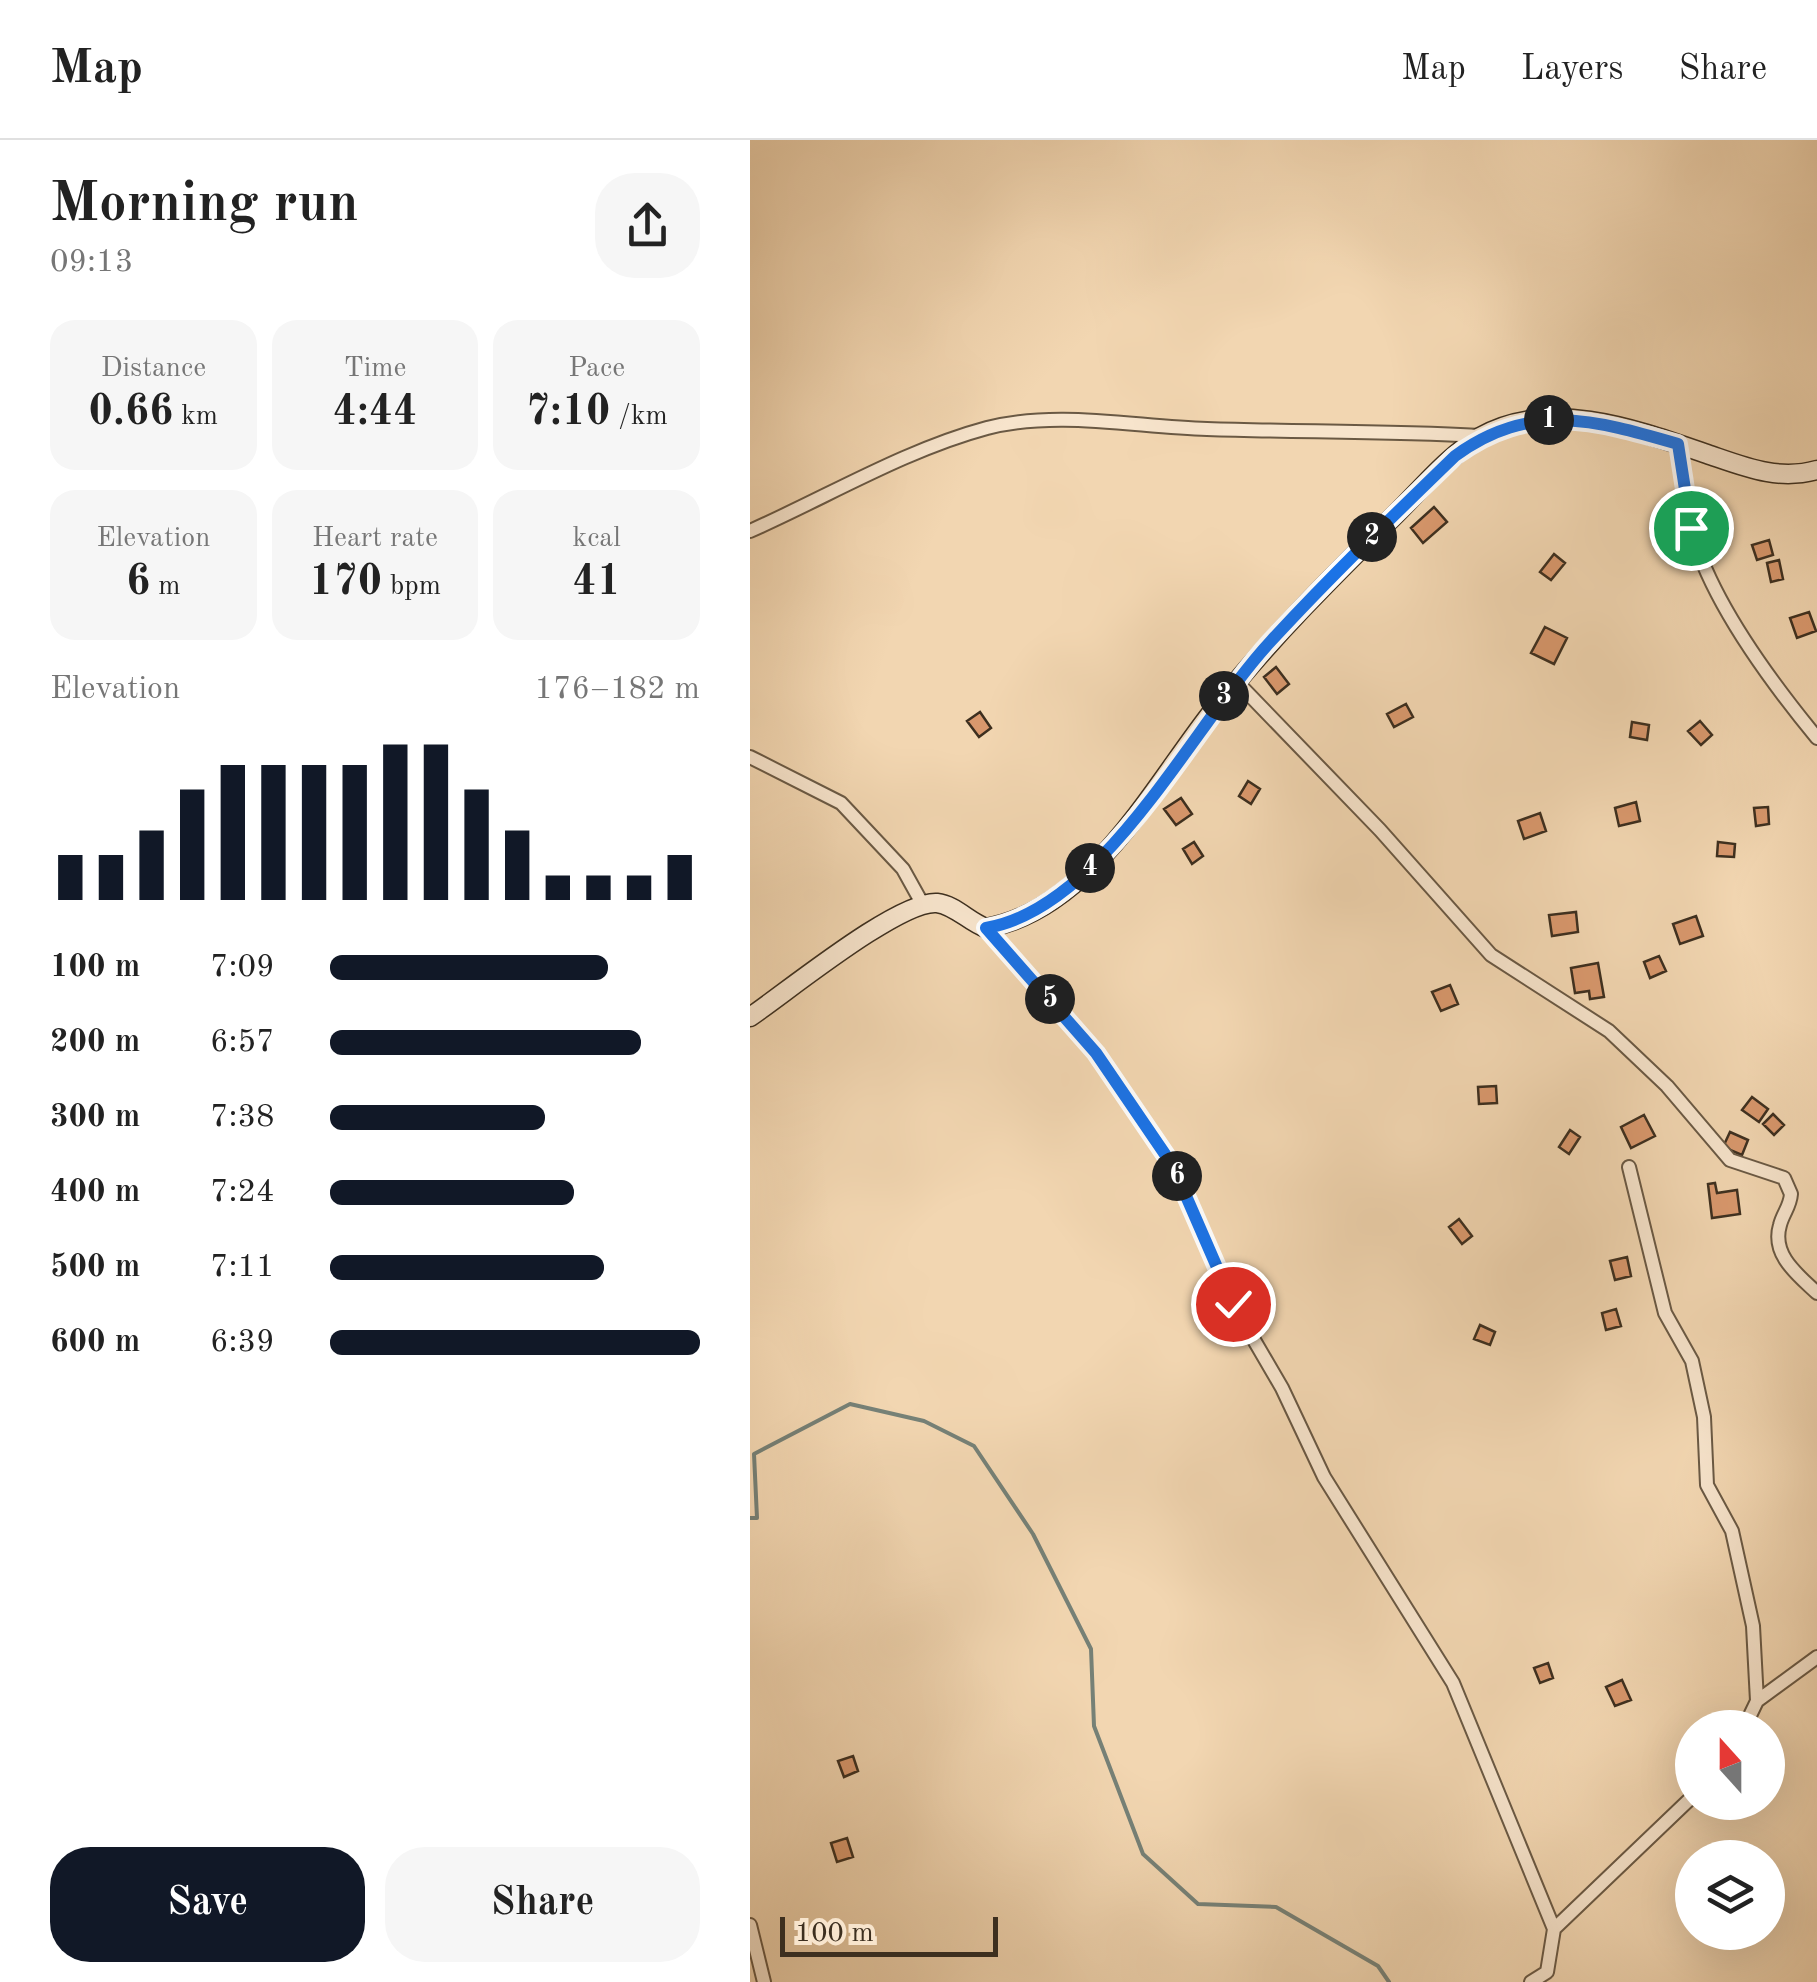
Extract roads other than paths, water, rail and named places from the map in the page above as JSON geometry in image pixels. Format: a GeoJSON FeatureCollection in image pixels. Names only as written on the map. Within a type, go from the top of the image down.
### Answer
{"type":"FeatureCollection","features":[{"type":"Feature","properties":{"kind":"main road"},"geometry":{"type":"LineString","coordinates":[[750,1016],[892,916],[923,905],[947,905],[986,928],[1008,925],[1034,911],[1107,854],[1236,681],[1376,534],[1455,456],[1482,436],[1534,421],[1566,418],[1608,424],[1783,476],[1817,470]]}},
{"type":"Feature","properties":{"kind":"street"},"geometry":{"type":"LineString","coordinates":[[750,531],[920,452],[990,427],[1100,422],[1204,430],[1328,428],[1482,436]]}},
{"type":"Feature","properties":{"kind":"street"},"geometry":{"type":"LineString","coordinates":[[1678,444],[1691,528],[1702,559],[1761,662],[1817,738]]}},
{"type":"Feature","properties":{"kind":"street"},"geometry":{"type":"LineString","coordinates":[[1236,681],[1380,830],[1491,955],[1609,1031],[1667,1086],[1730,1160],[1784,1178],[1791,1194],[1780,1223],[1780,1248],[1785,1260],[1817,1293]]}},
{"type":"Feature","properties":{"kind":"street"},"geometry":{"type":"LineString","coordinates":[[750,757],[841,803],[903,869],[923,905]]}},
{"type":"Feature","properties":{"kind":"street"},"geometry":{"type":"LineString","coordinates":[[986,928],[1096,1053],[1173,1166],[1233,1304],[1282,1388],[1324,1477],[1453,1683],[1554,1930],[1547,1972],[1531,1982]]}},
{"type":"Feature","properties":{"kind":"street"},"geometry":{"type":"LineString","coordinates":[[1629,1167],[1665,1313],[1692,1361],[1704,1417],[1708,1485],[1732,1531],[1753,1626],[1757,1700],[1752,1710]]}},
{"type":"Feature","properties":{"kind":"street"},"geometry":{"type":"LineString","coordinates":[[1757,1700],[1817,1656]]}},
{"type":"Feature","properties":{"kind":"street"},"geometry":{"type":"LineString","coordinates":[[1554,1930],[1675,1813]]}},
{"type":"Feature","properties":{"kind":"street"},"geometry":{"type":"LineString","coordinates":[[750,1925],[764,1982]]}},
{"type":"Feature","properties":{"kind":"waterway"},"geometry":{"type":"LineString","coordinates":[[750,1518],[757,1518],[754,1454],[850,1404],[924,1421],[974,1446],[1033,1534],[1091,1649],[1094,1726],[1143,1854],[1198,1904],[1276,1907],[1378,1966],[1389,1982]]}}]}
